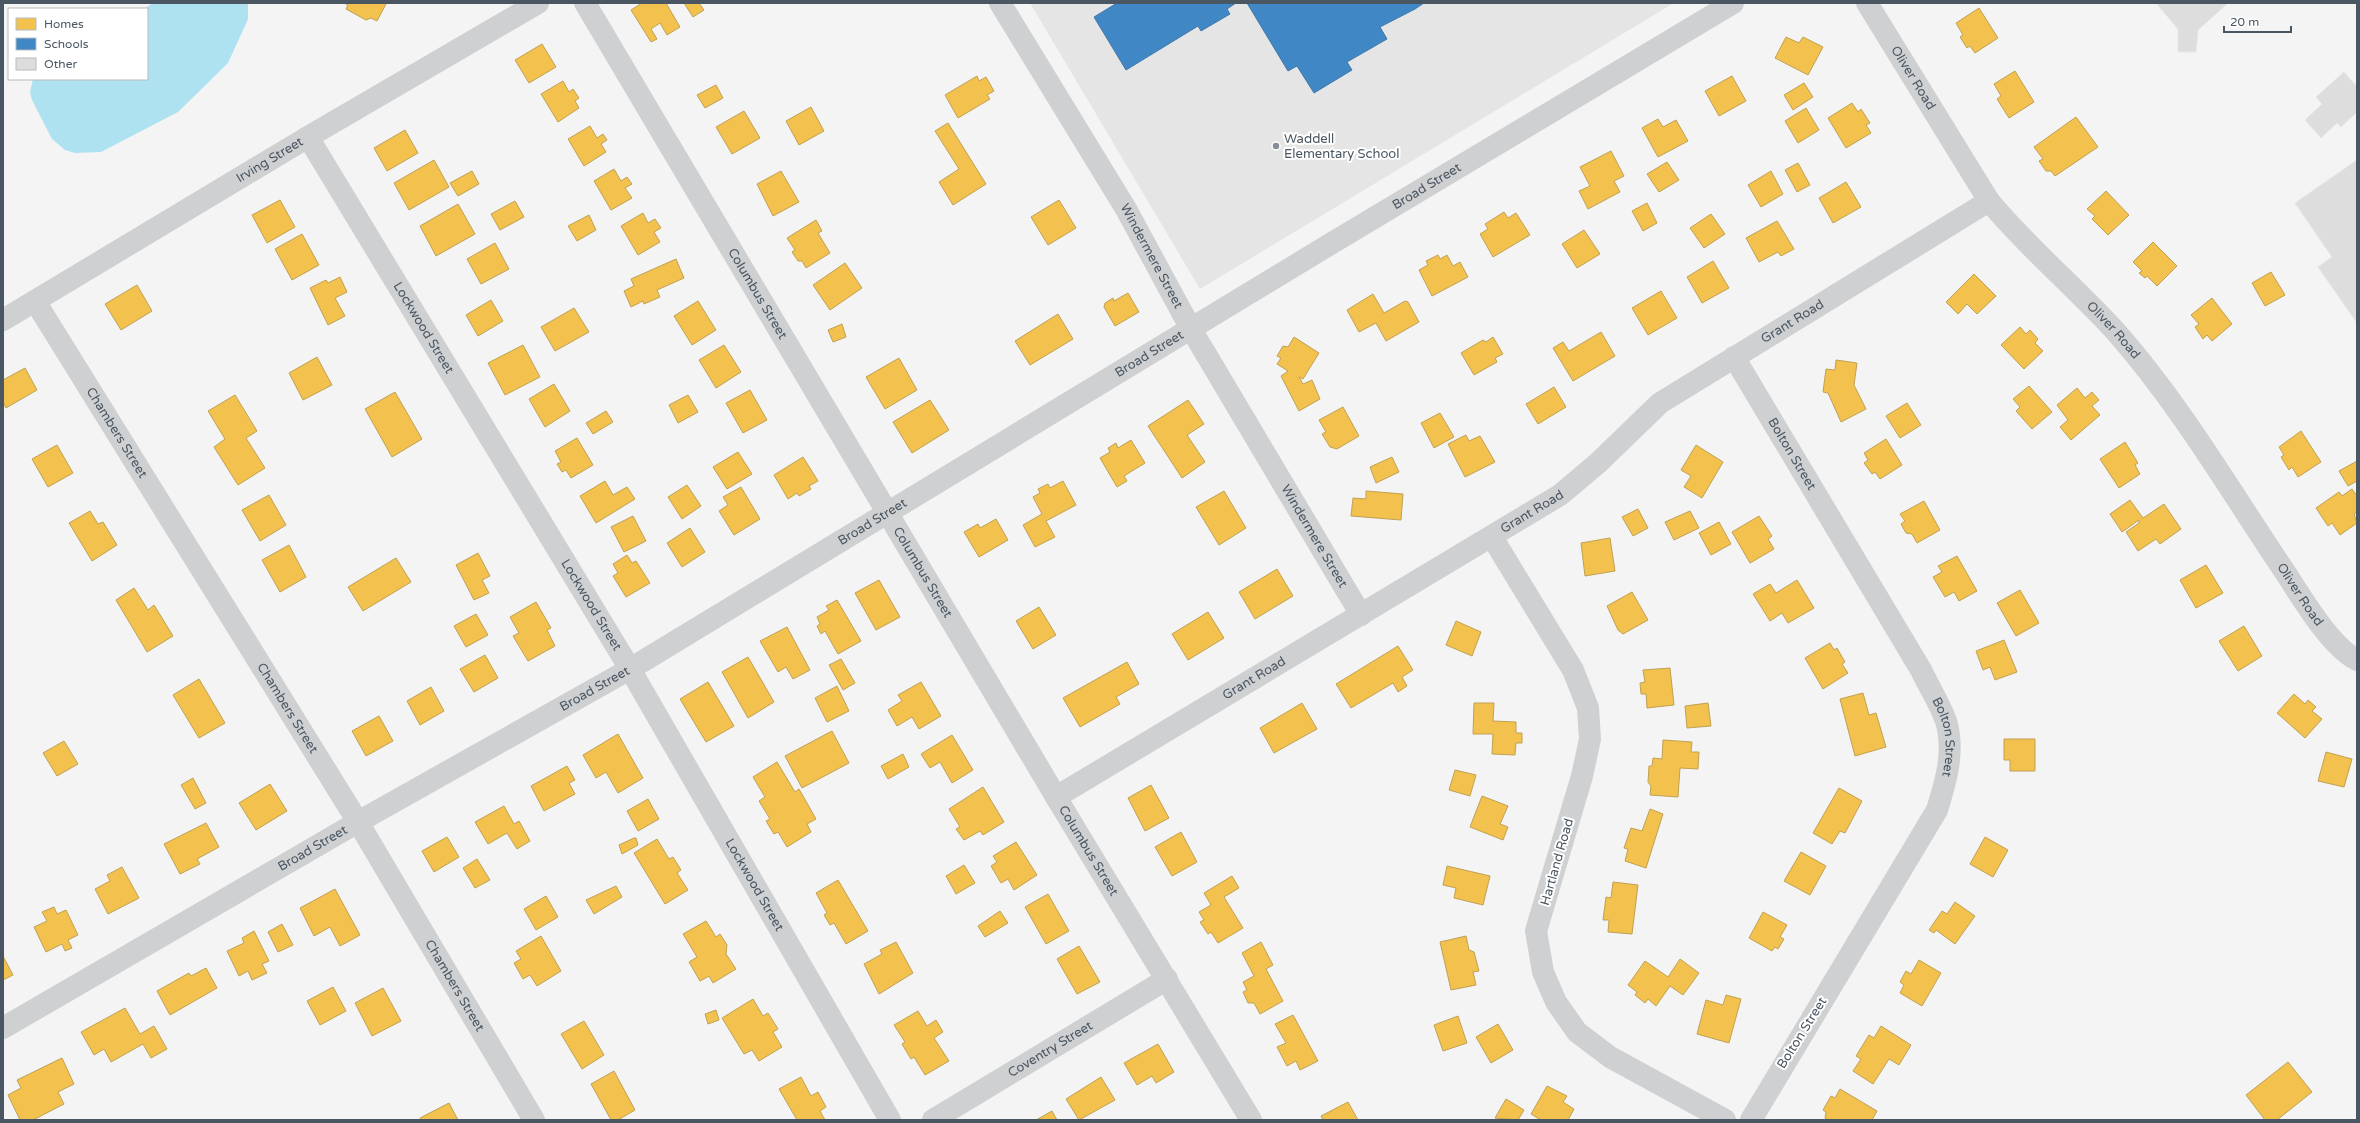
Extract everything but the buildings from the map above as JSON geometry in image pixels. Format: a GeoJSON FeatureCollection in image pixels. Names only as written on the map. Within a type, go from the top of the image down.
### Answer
{"type":"FeatureCollection","features":[{"type":"Feature","properties":{"kind":"street","name":"Irving Street"},"geometry":{"type":"LineString","coordinates":[[3,320],[308,136],[538,3]]}},
{"type":"Feature","properties":{"kind":"street","name":"Columbus Street"},"geometry":{"type":"LineString","coordinates":[[585,3],[1056,797],[1167,978],[1251,1120]]}},
{"type":"Feature","properties":{"kind":"street","name":"Windermere Street"},"geometry":{"type":"LineString","coordinates":[[1000,3],[1126,209],[1191,329],[1361,615]]}},
{"type":"Feature","properties":{"kind":"street","name":"Broad Street"},"geometry":{"type":"LineString","coordinates":[[3,1028],[358,822],[630,670],[887,512],[1734,3]]}},
{"type":"Feature","properties":{"kind":"street","name":"Oliver Road"},"geometry":{"type":"LineString","coordinates":[[1867,3],[1989,200],[2010,226],[2116,333],[2144,366],[2190,429],[2316,618],[2348,656],[2357,660]]}},
{"type":"Feature","properties":{"kind":"street","name":"Lockwood Street"},"geometry":{"type":"LineString","coordinates":[[308,136],[630,670],[890,1120]]}},
{"type":"Feature","properties":{"kind":"street","name":"Grant Road"},"geometry":{"type":"LineString","coordinates":[[1056,797],[1560,495],[1598,463],[1660,403],[1989,200]]}},
{"type":"Feature","properties":{"kind":"street","name":"Chambers Street"},"geometry":{"type":"LineString","coordinates":[[35,301],[358,822],[534,1120]]}},
{"type":"Feature","properties":{"kind":"street","name":"Bolton Street"},"geometry":{"type":"LineString","coordinates":[[1734,357],[1921,670],[1946,721],[1949,747],[1947,776],[1937,810],[1751,1120]]}},
{"type":"Feature","properties":{"kind":"street","name":"Hartland Road"},"geometry":{"type":"LineString","coordinates":[[1492,537],[1573,670],[1588,708],[1590,739],[1582,776],[1536,931],[1543,972],[1556,1002],[1576,1032],[1610,1057],[1725,1120]]}},
{"type":"Feature","properties":{"kind":"street","name":"Coventry Street"},"geometry":{"type":"LineString","coordinates":[[933,1120],[1167,978]]}},
{"type":"Feature","properties":{"kind":"shaded area","name":"Waddell Elementary School"},"geometry":{"type":"Polygon","coordinates":[[[1030,3],[1674,3],[1200,289],[1030,3]]]}},
{"type":"Feature","properties":{"kind":"water"},"geometry":{"type":"Polygon","coordinates":[[[153,3],[248,3],[248,19],[228,63],[178,112],[101,152],[75,153],[65,150],[52,139],[32,100],[30,92],[33,80],[148,80],[148,8],[146,8],[153,3]]]}},
{"type":"Feature","properties":{"kind":"place","name":"Waddell Elementary School"},"geometry":{"type":"Point","coordinates":[1276,146]}}]}
